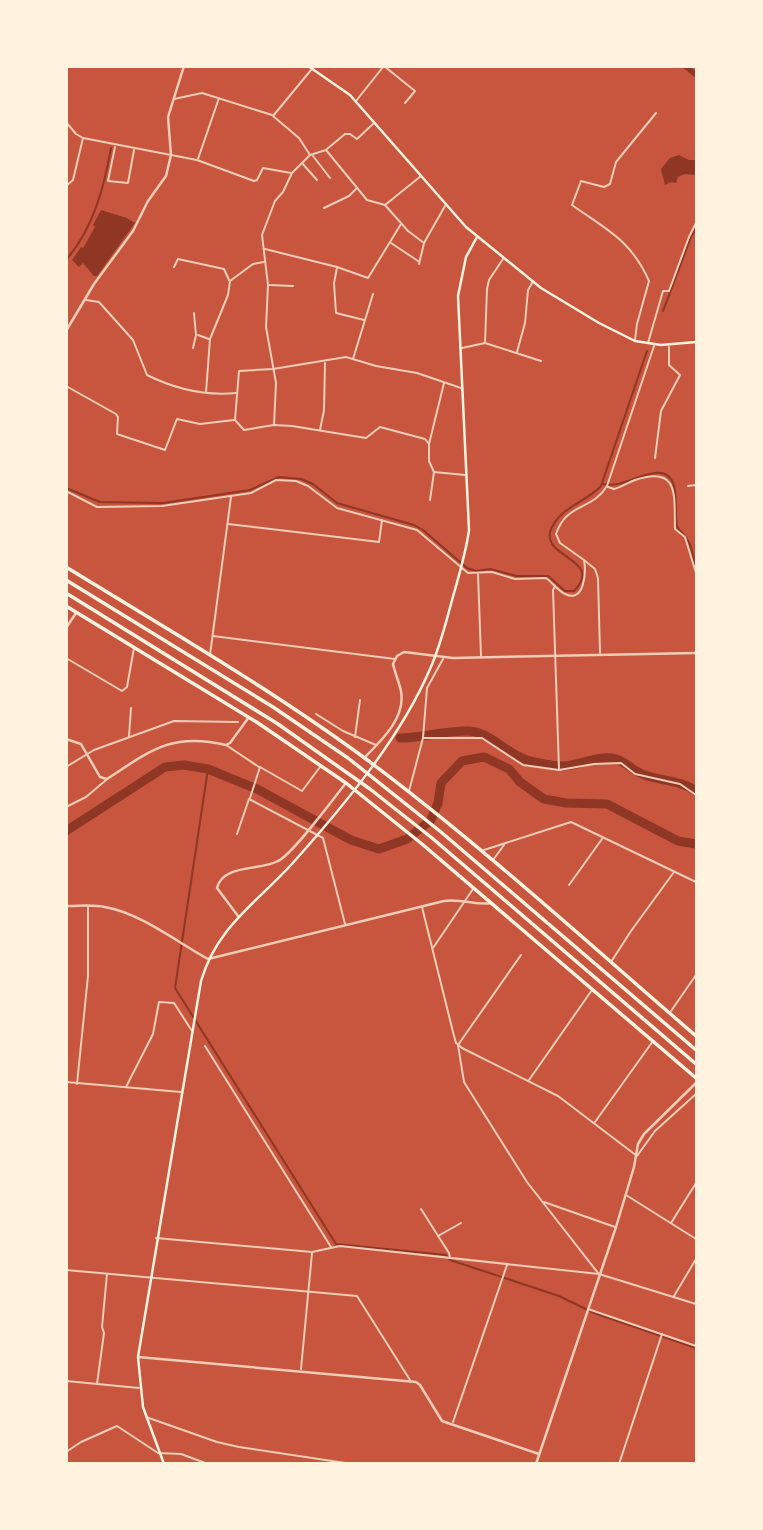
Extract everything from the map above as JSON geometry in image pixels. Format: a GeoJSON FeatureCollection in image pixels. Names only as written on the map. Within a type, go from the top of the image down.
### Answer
{"type":"FeatureCollection","features":[{"type":"Feature","properties":{"kind":"highway"},"geometry":{"type":"LineString","coordinates":[[66,567],[309,719],[364,758],[492,861],[696,1036]]}},
{"type":"Feature","properties":{"kind":"highway"},"geometry":{"type":"LineString","coordinates":[[66,580],[348,758],[441,832],[696,1050]]}},
{"type":"Feature","properties":{"kind":"highway"},"geometry":{"type":"LineString","coordinates":[[66,593],[278,724],[392,806],[696,1065]]}},
{"type":"Feature","properties":{"kind":"highway"},"geometry":{"type":"LineString","coordinates":[[66,606],[249,717],[346,783],[422,844],[696,1077]]}},
{"type":"Feature","properties":{"kind":"main road"},"geometry":{"type":"LineString","coordinates":[[310,68],[356,102],[446,205],[478,237],[561,302],[635,341],[654,345],[696,342]]}},
{"type":"Feature","properties":{"kind":"main road"},"geometry":{"type":"LineString","coordinates":[[164,1464],[145,1417],[139,1388],[138,1357],[201,981],[208,958],[222,935],[301,854],[380,757],[418,694],[435,657],[468,542],[470,520],[461,388],[459,283],[466,257],[478,237]]}},
{"type":"Feature","properties":{"kind":"street"},"geometry":{"type":"LineString","coordinates":[[66,331],[94,284],[133,231],[148,201],[163,183],[171,155],[168,117],[184,66]]}},
{"type":"Feature","properties":{"kind":"street"},"geometry":{"type":"LineString","coordinates":[[356,102],[384,66],[415,91],[405,103]]}},
{"type":"Feature","properties":{"kind":"street"},"geometry":{"type":"LineString","coordinates":[[273,116],[310,68]]}},
{"type":"Feature","properties":{"kind":"street"},"geometry":{"type":"LineString","coordinates":[[174,99],[202,93],[273,116],[299,138],[330,178]]}},
{"type":"Feature","properties":{"kind":"street"},"geometry":{"type":"LineString","coordinates":[[197,160],[219,97]]}},
{"type":"Feature","properties":{"kind":"street"},"geometry":{"type":"LineString","coordinates":[[635,341],[649,281],[625,242],[572,205],[581,181],[604,187],[610,184],[616,162],[656,113]]}},
{"type":"Feature","properties":{"kind":"street"},"geometry":{"type":"LineString","coordinates":[[66,122],[83,138],[197,160],[254,181],[262,168],[292,173]]}},
{"type":"Feature","properties":{"kind":"street"},"geometry":{"type":"LineString","coordinates":[[274,425],[276,397],[266,327],[268,285],[262,235],[275,201],[283,192],[292,173],[302,163],[311,155],[326,150],[345,134],[357,139],[375,122]]}},
{"type":"Feature","properties":{"kind":"street"},"geometry":{"type":"LineString","coordinates":[[66,186],[73,180],[83,138]]}},
{"type":"Feature","properties":{"kind":"street"},"geometry":{"type":"LineString","coordinates":[[113,145],[108,181],[128,183],[135,149]]}},
{"type":"Feature","properties":{"kind":"street"},"geometry":{"type":"LineString","coordinates":[[326,150],[367,200],[385,205],[401,224],[424,243]]}},
{"type":"Feature","properties":{"kind":"street"},"geometry":{"type":"LineString","coordinates":[[302,163],[317,180]]}},
{"type":"Feature","properties":{"kind":"street"},"geometry":{"type":"LineString","coordinates":[[385,205],[422,176]]}},
{"type":"Feature","properties":{"kind":"street"},"geometry":{"type":"LineString","coordinates":[[324,208],[349,196],[358,187]]}},
{"type":"Feature","properties":{"kind":"street"},"geometry":{"type":"LineString","coordinates":[[389,243],[419,263],[424,243],[446,205]]}},
{"type":"Feature","properties":{"kind":"street"},"geometry":{"type":"LineString","coordinates":[[648,344],[663,291],[669,291],[688,237],[696,223]]}},
{"type":"Feature","properties":{"kind":"street"},"geometry":{"type":"LineString","coordinates":[[264,248],[368,278],[401,224]]}},
{"type":"Feature","properties":{"kind":"street"},"geometry":{"type":"LineString","coordinates":[[174,267],[178,258],[224,269],[230,281],[228,295],[210,339],[206,392]]}},
{"type":"Feature","properties":{"kind":"street"},"geometry":{"type":"LineString","coordinates":[[485,343],[487,289],[503,258]]}},
{"type":"Feature","properties":{"kind":"street"},"geometry":{"type":"LineString","coordinates":[[230,281],[253,264],[265,262]]}},
{"type":"Feature","properties":{"kind":"street"},"geometry":{"type":"LineString","coordinates":[[337,267],[334,283],[336,313],[364,320]]}},
{"type":"Feature","properties":{"kind":"street"},"geometry":{"type":"LineString","coordinates":[[517,353],[525,323],[528,290],[533,282]]}},
{"type":"Feature","properties":{"kind":"street"},"geometry":{"type":"LineString","coordinates":[[268,285],[293,286]]}},
{"type":"Feature","properties":{"kind":"street"},"geometry":{"type":"LineString","coordinates":[[353,359],[373,293]]}},
{"type":"Feature","properties":{"kind":"street"},"geometry":{"type":"LineString","coordinates":[[85,300],[99,302],[133,340],[147,375],[176,389],[237,393]]}},
{"type":"Feature","properties":{"kind":"street"},"geometry":{"type":"LineString","coordinates":[[193,348],[196,335],[194,313]]}},
{"type":"Feature","properties":{"kind":"street"},"geometry":{"type":"LineString","coordinates":[[196,335],[210,339]]}},
{"type":"Feature","properties":{"kind":"street"},"geometry":{"type":"LineString","coordinates":[[460,348],[485,343],[541,361]]}},
{"type":"Feature","properties":{"kind":"street"},"geometry":{"type":"LineString","coordinates":[[600,654],[598,578],[595,569],[560,543],[556,534],[569,512],[602,495],[607,486],[654,345]]}},
{"type":"Feature","properties":{"kind":"street"},"geometry":{"type":"LineString","coordinates":[[655,458],[661,411],[680,375],[669,365],[669,345]]}},
{"type":"Feature","properties":{"kind":"street"},"geometry":{"type":"LineString","coordinates":[[429,444],[425,439],[380,427],[366,438],[274,425],[244,430],[235,420],[239,371],[273,369],[346,357],[416,373],[461,388]]}},
{"type":"Feature","properties":{"kind":"street"},"geometry":{"type":"LineString","coordinates":[[320,432],[324,410],[325,362]]}},
{"type":"Feature","properties":{"kind":"street"},"geometry":{"type":"LineString","coordinates":[[430,500],[433,472],[429,460],[429,444],[444,382]]}},
{"type":"Feature","properties":{"kind":"street"},"geometry":{"type":"LineString","coordinates":[[66,386],[116,414],[117,434],[165,450],[177,419],[200,424],[235,420]]}},
{"type":"Feature","properties":{"kind":"street"},"geometry":{"type":"LineString","coordinates":[[433,472],[467,475]]}},
{"type":"Feature","properties":{"kind":"street"},"geometry":{"type":"LineString","coordinates":[[607,486],[614,489],[658,474],[665,477],[671,485],[675,529],[685,537],[696,573]]}},
{"type":"Feature","properties":{"kind":"street"},"geometry":{"type":"LineString","coordinates":[[66,491],[97,507],[162,506],[251,493],[276,480],[286,480],[309,486],[337,508],[417,530],[468,573],[492,572],[515,579],[546,578],[565,594],[577,593],[584,585],[586,576],[584,560]]}},
{"type":"Feature","properties":{"kind":"street"},"geometry":{"type":"LineString","coordinates":[[688,485],[696,485]]}},
{"type":"Feature","properties":{"kind":"street"},"geometry":{"type":"LineString","coordinates":[[210,656],[231,496]]}},
{"type":"Feature","properties":{"kind":"street"},"geometry":{"type":"LineString","coordinates":[[228,524],[379,542],[382,519]]}},
{"type":"Feature","properties":{"kind":"street"},"geometry":{"type":"LineString","coordinates":[[478,574],[481,657]]}},
{"type":"Feature","properties":{"kind":"street"},"geometry":{"type":"LineString","coordinates":[[555,585],[553,590],[559,767]]}},
{"type":"Feature","properties":{"kind":"street"},"geometry":{"type":"LineString","coordinates":[[66,628],[76,612]]}},
{"type":"Feature","properties":{"kind":"street"},"geometry":{"type":"LineString","coordinates":[[214,636],[395,659]]}},
{"type":"Feature","properties":{"kind":"street"},"geometry":{"type":"LineString","coordinates":[[66,658],[122,691],[127,687],[135,647]]}},
{"type":"Feature","properties":{"kind":"street"},"geometry":{"type":"LineString","coordinates":[[364,758],[386,736],[398,714],[402,701],[394,668],[395,659],[400,654],[407,652],[443,658],[696,653]]}},
{"type":"Feature","properties":{"kind":"street"},"geometry":{"type":"LineString","coordinates":[[409,792],[422,738],[427,688],[443,658]]}},
{"type":"Feature","properties":{"kind":"street"},"geometry":{"type":"LineString","coordinates":[[355,737],[360,700]]}},
{"type":"Feature","properties":{"kind":"street"},"geometry":{"type":"LineString","coordinates":[[128,737],[131,708]]}},
{"type":"Feature","properties":{"kind":"street"},"geometry":{"type":"LineString","coordinates":[[316,714],[355,737],[377,745]]}},
{"type":"Feature","properties":{"kind":"street"},"geometry":{"type":"LineString","coordinates":[[226,745],[249,717]]}},
{"type":"Feature","properties":{"kind":"street"},"geometry":{"type":"LineString","coordinates":[[66,767],[86,754],[174,721],[238,722]]}},
{"type":"Feature","properties":{"kind":"street"},"geometry":{"type":"LineString","coordinates":[[422,738],[482,738],[523,765],[559,767],[621,763],[635,774],[680,785],[696,795]]}},
{"type":"Feature","properties":{"kind":"street"},"geometry":{"type":"LineString","coordinates":[[66,807],[86,797],[107,779],[155,749],[184,739],[226,745],[302,791],[321,766]]}},
{"type":"Feature","properties":{"kind":"street"},"geometry":{"type":"LineString","coordinates":[[66,740],[81,744],[100,777],[107,779]]}},
{"type":"Feature","properties":{"kind":"street"},"geometry":{"type":"LineString","coordinates":[[237,834],[260,767]]}},
{"type":"Feature","properties":{"kind":"street"},"geometry":{"type":"LineString","coordinates":[[238,916],[219,894],[218,884],[227,874],[265,866],[284,858],[346,783]]}},
{"type":"Feature","properties":{"kind":"street"},"geometry":{"type":"LineString","coordinates":[[249,799],[323,838],[345,924]]}},
{"type":"Feature","properties":{"kind":"street"},"geometry":{"type":"LineString","coordinates":[[480,851],[571,822],[696,882]]}},
{"type":"Feature","properties":{"kind":"street"},"geometry":{"type":"LineString","coordinates":[[569,886],[603,838]]}},
{"type":"Feature","properties":{"kind":"street"},"geometry":{"type":"LineString","coordinates":[[492,861],[505,842]]}},
{"type":"Feature","properties":{"kind":"street"},"geometry":{"type":"LineString","coordinates":[[611,963],[675,872]]}},
{"type":"Feature","properties":{"kind":"street"},"geometry":{"type":"LineString","coordinates":[[432,948],[474,888]]}},
{"type":"Feature","properties":{"kind":"street"},"geometry":{"type":"LineString","coordinates":[[66,906],[105,907],[135,917],[208,958],[450,900],[492,903]]}},
{"type":"Feature","properties":{"kind":"street"},"geometry":{"type":"LineString","coordinates":[[78,1084],[88,976],[88,905]]}},
{"type":"Feature","properties":{"kind":"street"},"geometry":{"type":"LineString","coordinates":[[421,906],[458,1045],[464,1082],[542,1202],[599,1274]]}},
{"type":"Feature","properties":{"kind":"street"},"geometry":{"type":"LineString","coordinates":[[458,1045],[521,955]]}},
{"type":"Feature","properties":{"kind":"street"},"geometry":{"type":"LineString","coordinates":[[670,1013],[696,975]]}},
{"type":"Feature","properties":{"kind":"street"},"geometry":{"type":"LineString","coordinates":[[528,1081],[593,989]]}},
{"type":"Feature","properties":{"kind":"street"},"geometry":{"type":"LineString","coordinates":[[126,1087],[153,1034],[159,1002],[173,1003],[192,1031]]}},
{"type":"Feature","properties":{"kind":"street"},"geometry":{"type":"LineString","coordinates":[[594,1123],[653,1040]]}},
{"type":"Feature","properties":{"kind":"street"},"geometry":{"type":"LineString","coordinates":[[458,1045],[558,1096],[637,1156]]}},
{"type":"Feature","properties":{"kind":"street"},"geometry":{"type":"LineString","coordinates":[[205,1046],[331,1247]]}},
{"type":"Feature","properties":{"kind":"street"},"geometry":{"type":"LineString","coordinates":[[66,1082],[181,1093]]}},
{"type":"Feature","properties":{"kind":"street"},"geometry":{"type":"LineString","coordinates":[[536,1464],[616,1227],[637,1156],[638,1144],[644,1134],[696,1083]]}},
{"type":"Feature","properties":{"kind":"street"},"geometry":{"type":"LineString","coordinates":[[637,1156],[655,1131],[696,1096]]}},
{"type":"Feature","properties":{"kind":"street"},"geometry":{"type":"LineString","coordinates":[[671,1223],[696,1183]]}},
{"type":"Feature","properties":{"kind":"street"},"geometry":{"type":"LineString","coordinates":[[626,1195],[696,1239]]}},
{"type":"Feature","properties":{"kind":"street"},"geometry":{"type":"LineString","coordinates":[[542,1202],[616,1227]]}},
{"type":"Feature","properties":{"kind":"street"},"geometry":{"type":"LineString","coordinates":[[421,1209],[450,1258]]}},
{"type":"Feature","properties":{"kind":"street"},"geometry":{"type":"LineString","coordinates":[[439,1236],[461,1223]]}},
{"type":"Feature","properties":{"kind":"street"},"geometry":{"type":"LineString","coordinates":[[156,1238],[313,1252],[340,1246],[599,1274],[696,1304]]}},
{"type":"Feature","properties":{"kind":"street"},"geometry":{"type":"LineString","coordinates":[[301,1370],[313,1252]]}},
{"type":"Feature","properties":{"kind":"street"},"geometry":{"type":"LineString","coordinates":[[673,1297],[696,1259]]}},
{"type":"Feature","properties":{"kind":"street"},"geometry":{"type":"LineString","coordinates":[[452,1425],[507,1264]]}},
{"type":"Feature","properties":{"kind":"street"},"geometry":{"type":"LineString","coordinates":[[66,1270],[357,1296],[411,1382]]}},
{"type":"Feature","properties":{"kind":"street"},"geometry":{"type":"LineString","coordinates":[[97,1384],[104,1333],[102,1326],[107,1274]]}},
{"type":"Feature","properties":{"kind":"street"},"geometry":{"type":"LineString","coordinates":[[588,1309],[696,1346]]}},
{"type":"Feature","properties":{"kind":"street"},"geometry":{"type":"LineString","coordinates":[[619,1464],[662,1334]]}},
{"type":"Feature","properties":{"kind":"street"},"geometry":{"type":"LineString","coordinates":[[138,1357],[411,1382],[420,1385],[442,1421],[539,1454]]}},
{"type":"Feature","properties":{"kind":"street"},"geometry":{"type":"LineString","coordinates":[[66,1381],[139,1388]]}},
{"type":"Feature","properties":{"kind":"street"},"geometry":{"type":"LineString","coordinates":[[145,1417],[239,1447],[352,1464]]}},
{"type":"Feature","properties":{"kind":"street"},"geometry":{"type":"LineString","coordinates":[[66,1452],[117,1426],[159,1453],[181,1454],[208,1464]]}},
{"type":"Feature","properties":{"kind":"shaded area"},"geometry":{"type":"Polygon","coordinates":[[[679,155],[696,160],[696,175],[684,174],[678,177],[676,183],[665,185],[661,169],[670,158],[679,155]]]}},
{"type":"Feature","properties":{"kind":"shaded area"},"geometry":{"type":"Polygon","coordinates":[[[101,210],[135,223],[97,276],[94,276],[83,263],[79,267],[72,260],[81,247],[83,248],[101,210]]]}},
{"type":"Feature","properties":{"kind":"waterway"},"geometry":{"type":"LineString","coordinates":[[685,66],[696,75]]}},
{"type":"Feature","properties":{"kind":"waterway"},"geometry":{"type":"LineString","coordinates":[[66,260],[83,235],[96,207],[111,148]]}},
{"type":"Feature","properties":{"kind":"waterway"},"geometry":{"type":"LineString","coordinates":[[663,311],[696,228]]}},
{"type":"Feature","properties":{"kind":"waterway"},"geometry":{"type":"LineString","coordinates":[[66,488],[100,502],[163,503],[250,490],[279,477],[301,479],[313,484],[337,503],[414,525],[467,568],[476,571],[490,569],[517,576],[548,576],[565,591],[574,591],[582,580],[582,571],[553,545],[550,537],[552,527],[562,514],[601,486],[647,351]]}},
{"type":"Feature","properties":{"kind":"waterway"},"geometry":{"type":"LineString","coordinates":[[603,484],[623,483],[655,473],[670,478],[674,485],[677,526],[691,546],[696,570]]}},
{"type":"Feature","properties":{"kind":"waterway"},"geometry":{"type":"LineString","coordinates":[[400,738],[460,731],[477,732],[527,760],[564,766],[612,758],[647,776],[683,784],[696,791]]}},
{"type":"Feature","properties":{"kind":"waterway"},"geometry":{"type":"LineString","coordinates":[[66,831],[165,767],[184,765],[208,769],[257,789],[351,840],[379,849],[407,839],[431,820],[438,803],[441,783],[462,761],[484,757],[509,769],[520,782],[544,799],[566,803],[607,804],[678,841],[696,844]]}},
{"type":"Feature","properties":{"kind":"waterway"},"geometry":{"type":"LineString","coordinates":[[208,769],[175,988],[336,1244],[446,1255],[450,1260],[559,1296],[594,1313],[696,1348]]}}]}
